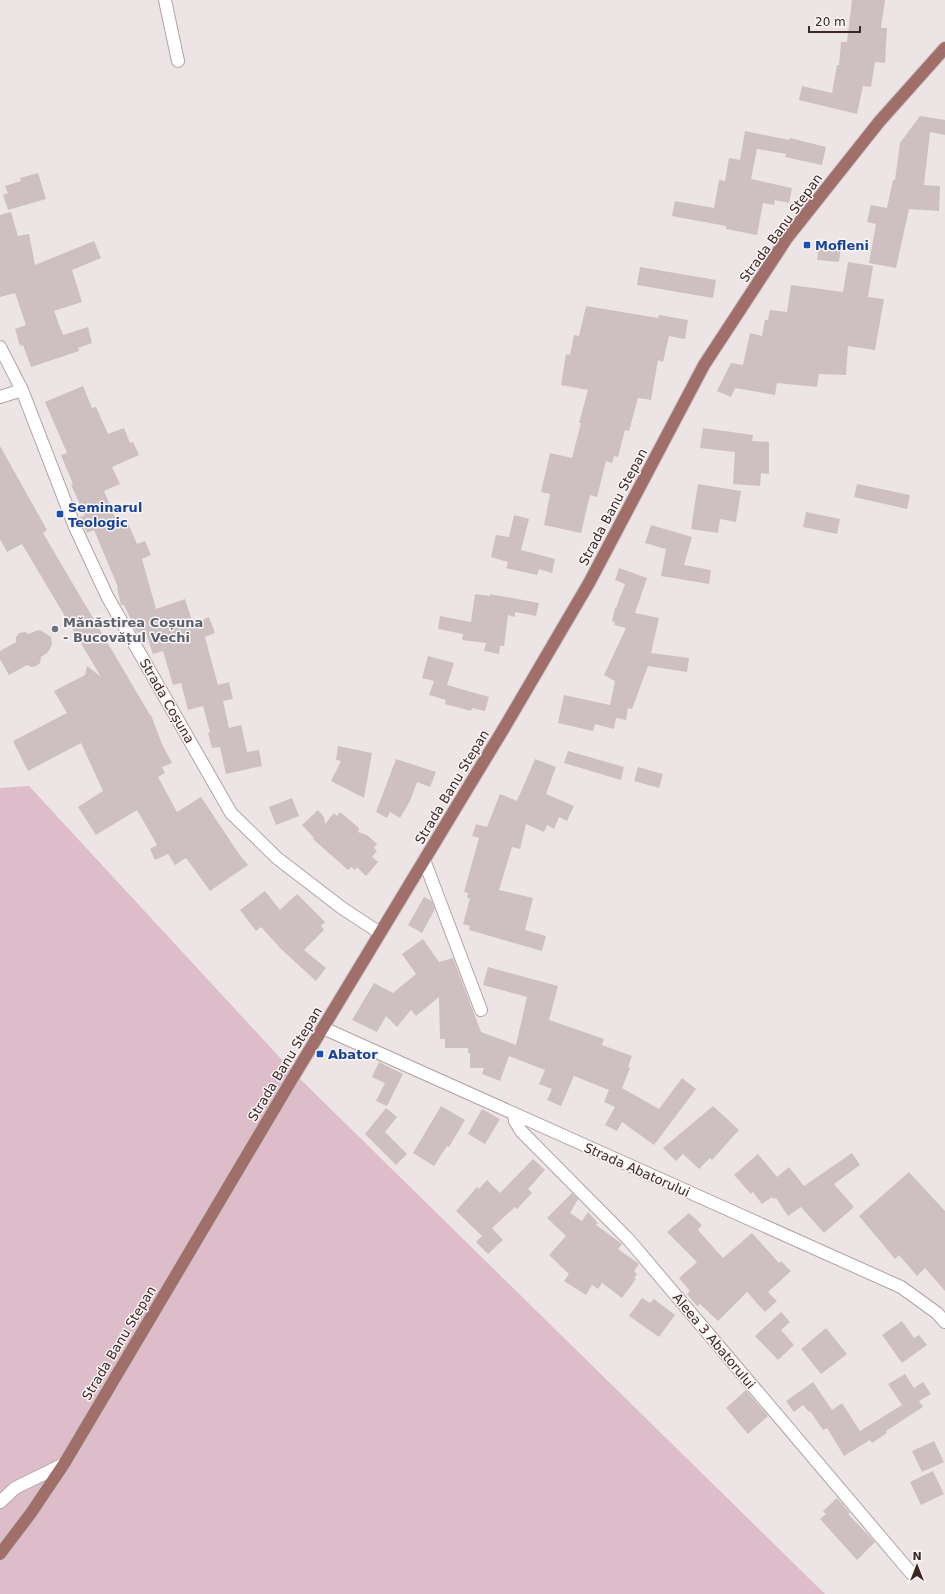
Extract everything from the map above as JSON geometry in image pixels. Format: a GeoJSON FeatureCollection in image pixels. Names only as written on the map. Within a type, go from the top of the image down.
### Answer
{"type":"FeatureCollection","features":[{"type":"Feature","properties":{"kind":"main road","name":"Strada Banu Stepan"},"geometry":{"type":"LineString","coordinates":[[0,1554],[31,1514],[64,1464],[589,583],[704,365],[746,299],[788,238],[880,122],[945,48]]}},
{"type":"Feature","properties":{"kind":"street"},"geometry":{"type":"LineString","coordinates":[[165,0],[178,61]]}},
{"type":"Feature","properties":{"kind":"street","name":"Strada Coșuna"},"geometry":{"type":"LineString","coordinates":[[0,347],[22,390],[75,527],[107,596],[231,813],[277,858],[342,908],[380,933]]}},
{"type":"Feature","properties":{"kind":"street"},"geometry":{"type":"LineString","coordinates":[[0,397],[22,390]]}},
{"type":"Feature","properties":{"kind":"street"},"geometry":{"type":"LineString","coordinates":[[424,860],[481,1010]]}},
{"type":"Feature","properties":{"kind":"street","name":"Strada Abatorului"},"geometry":{"type":"LineString","coordinates":[[323,1028],[900,1287],[937,1313],[945,1322]]}},
{"type":"Feature","properties":{"kind":"street","name":"Aleea 3 Abatorului"},"geometry":{"type":"LineString","coordinates":[[514,1114],[515,1121],[522,1131],[629,1240],[911,1573]]}},
{"type":"Feature","properties":{"kind":"street"},"geometry":{"type":"LineString","coordinates":[[0,1502],[15,1488],[64,1464]]}},
{"type":"Feature","properties":{"kind":"shaded area"},"geometry":{"type":"Polygon","coordinates":[[[29,786],[295,1074],[825,1594],[0,1594],[0,788],[29,786]]]}},
{"type":"Feature","properties":{"kind":"building"},"geometry":{"type":"Polygon","coordinates":[[[852,0],[885,0],[881,28],[887,28],[885,63],[875,62],[871,87],[863,86],[857,114],[799,100],[802,86],[832,93],[837,65],[839,65],[841,42],[847,42],[852,0]]]}},
{"type":"Feature","properties":{"kind":"building"},"geometry":{"type":"Polygon","coordinates":[[[920,116],[945,120],[945,135],[930,132],[924,185],[940,186],[939,211],[909,209],[896,268],[869,263],[876,224],[867,222],[871,205],[887,208],[893,180],[895,180],[900,143],[920,116]]]}},
{"type":"Feature","properties":{"kind":"building"},"geometry":{"type":"Polygon","coordinates":[[[745,131],[789,140],[790,138],[826,147],[822,165],[785,157],[786,154],[757,149],[751,179],[792,188],[789,203],[775,200],[774,205],[763,203],[757,235],[726,229],[726,226],[672,216],[675,201],[714,208],[719,180],[725,181],[729,158],[740,160],[745,131]]]}},
{"type":"Feature","properties":{"kind":"building"},"geometry":{"type":"Polygon","coordinates":[[[38,173],[46,199],[8,210],[3,195],[8,193],[5,186],[21,181],[20,178],[38,173]]]}},
{"type":"Feature","properties":{"kind":"building"},"geometry":{"type":"Polygon","coordinates":[[[11,212],[18,236],[29,234],[35,265],[94,241],[101,258],[72,270],[82,302],[54,311],[63,335],[88,327],[92,343],[78,348],[79,351],[31,367],[23,345],[20,346],[15,329],[26,325],[15,293],[0,297],[0,215],[11,212]]]}},
{"type":"Feature","properties":{"kind":"building"},"geometry":{"type":"Polygon","coordinates":[[[819,245],[841,247],[839,262],[817,260],[819,245]]]}},
{"type":"Feature","properties":{"kind":"building"},"geometry":{"type":"Polygon","coordinates":[[[848,262],[873,266],[868,297],[884,299],[875,350],[848,346],[846,375],[819,374],[817,387],[777,383],[775,395],[735,388],[731,397],[717,391],[731,363],[743,365],[750,333],[762,336],[765,320],[768,320],[770,310],[787,312],[791,285],[843,292],[848,262]]]}},
{"type":"Feature","properties":{"kind":"building"},"geometry":{"type":"Polygon","coordinates":[[[640,267],[716,280],[713,298],[637,285],[640,267]]]}},
{"type":"Feature","properties":{"kind":"building"},"geometry":{"type":"Polygon","coordinates":[[[586,306],[658,318],[659,315],[688,320],[685,339],[669,336],[663,362],[658,360],[651,400],[638,398],[629,431],[625,430],[618,457],[614,456],[612,463],[606,461],[597,497],[590,495],[581,533],[544,525],[550,494],[541,492],[550,453],[572,458],[581,423],[579,423],[588,390],[561,385],[566,354],[570,355],[574,335],[579,336],[586,306]]]}},
{"type":"Feature","properties":{"kind":"building"},"geometry":{"type":"Polygon","coordinates":[[[83,386],[92,408],[96,407],[108,434],[124,428],[130,443],[133,442],[139,455],[112,467],[120,484],[104,491],[119,527],[128,523],[137,544],[145,541],[151,555],[142,559],[156,609],[185,599],[193,624],[209,617],[215,633],[205,637],[218,685],[229,682],[233,699],[223,701],[229,728],[241,725],[247,752],[259,750],[262,766],[226,774],[220,747],[212,748],[208,733],[210,732],[203,706],[188,710],[181,683],[173,685],[163,651],[153,654],[145,630],[137,633],[124,605],[121,605],[118,587],[94,530],[87,533],[80,517],[85,515],[71,485],[73,484],[61,455],[67,453],[45,402],[83,386]]]}},
{"type":"Feature","properties":{"kind":"building"},"geometry":{"type":"Polygon","coordinates":[[[703,428],[753,435],[752,441],[769,442],[769,474],[761,473],[760,486],[733,484],[735,452],[700,448],[703,428]]]}},
{"type":"Feature","properties":{"kind":"building"},"geometry":{"type":"Polygon","coordinates":[[[0,446],[47,530],[43,533],[151,715],[162,744],[172,763],[162,767],[165,773],[158,777],[177,812],[201,797],[248,865],[210,891],[186,858],[175,865],[168,854],[155,860],[150,849],[157,845],[137,810],[96,835],[78,807],[103,791],[81,743],[28,771],[13,741],[67,713],[54,691],[85,675],[87,666],[101,677],[22,544],[7,552],[0,539],[0,446]]]}},
{"type":"Feature","properties":{"kind":"building"},"geometry":{"type":"Polygon","coordinates":[[[698,484],[741,491],[736,522],[720,519],[718,533],[691,529],[698,484]]]}},
{"type":"Feature","properties":{"kind":"building"},"geometry":{"type":"Polygon","coordinates":[[[857,484],[910,495],[907,509],[854,497],[857,484]]]}},
{"type":"Feature","properties":{"kind":"building"},"geometry":{"type":"Polygon","coordinates":[[[806,512],[840,519],[837,534],[803,527],[806,512]]]}},
{"type":"Feature","properties":{"kind":"building"},"geometry":{"type":"Polygon","coordinates":[[[514,515],[529,519],[521,550],[555,559],[552,573],[539,569],[537,575],[506,568],[508,562],[491,557],[496,535],[509,537],[514,515]]]}},
{"type":"Feature","properties":{"kind":"building"},"geometry":{"type":"Polygon","coordinates":[[[651,525],[692,537],[684,565],[711,570],[709,584],[661,576],[666,549],[645,543],[651,525]]]}},
{"type":"Feature","properties":{"kind":"building"},"geometry":{"type":"Polygon","coordinates":[[[619,568],[647,578],[635,613],[659,618],[651,653],[689,658],[687,672],[648,666],[632,709],[628,708],[626,720],[616,718],[614,729],[595,724],[593,731],[558,723],[564,695],[610,705],[615,681],[604,675],[626,628],[614,625],[615,622],[612,621],[615,608],[625,584],[615,580],[619,568]]]}},
{"type":"Feature","properties":{"kind":"building"},"geometry":{"type":"Polygon","coordinates":[[[475,594],[490,596],[490,594],[539,603],[536,616],[515,612],[515,617],[508,615],[504,646],[500,646],[499,654],[484,651],[486,643],[462,640],[463,634],[438,629],[440,616],[471,622],[475,594]]]}},
{"type":"Feature","properties":{"kind":"building"},"geometry":{"type":"Polygon","coordinates":[[[40,630],[51,637],[52,644],[50,649],[41,657],[40,663],[36,666],[31,667],[27,665],[9,675],[0,659],[0,651],[16,642],[16,637],[19,633],[25,632],[29,634],[40,630]]]}},
{"type":"Feature","properties":{"kind":"building"},"geometry":{"type":"Polygon","coordinates":[[[428,656],[454,663],[447,685],[489,697],[485,711],[472,708],[471,711],[445,704],[446,700],[429,695],[434,681],[422,678],[428,656]]]}},
{"type":"Feature","properties":{"kind":"building"},"geometry":{"type":"Polygon","coordinates":[[[338,746],[372,753],[364,798],[331,781],[341,761],[336,760],[338,746]]]}},
{"type":"Feature","properties":{"kind":"building"},"geometry":{"type":"Polygon","coordinates":[[[568,751],[624,767],[621,780],[564,763],[568,751]]]}},
{"type":"Feature","properties":{"kind":"building"},"geometry":{"type":"Polygon","coordinates":[[[396,759],[436,772],[430,787],[417,782],[410,801],[400,818],[390,812],[387,818],[376,812],[396,759]]]}},
{"type":"Feature","properties":{"kind":"building"},"geometry":{"type":"Polygon","coordinates":[[[535,759],[556,767],[546,794],[574,806],[567,821],[559,817],[554,829],[547,825],[544,832],[526,824],[520,849],[512,847],[499,890],[533,898],[525,930],[546,936],[542,951],[469,930],[470,926],[463,924],[470,898],[467,898],[468,893],[464,892],[479,838],[472,836],[476,824],[487,827],[500,794],[517,801],[535,759]]]}},
{"type":"Feature","properties":{"kind":"building"},"geometry":{"type":"Polygon","coordinates":[[[638,767],[663,774],[659,788],[634,781],[638,767]]]}},
{"type":"Feature","properties":{"kind":"building"},"geometry":{"type":"Polygon","coordinates":[[[292,798],[299,816],[276,825],[269,807],[292,798]]]}},
{"type":"Feature","properties":{"kind":"building"},"geometry":{"type":"Polygon","coordinates":[[[318,810],[324,817],[325,824],[334,813],[337,816],[340,812],[359,828],[358,832],[367,835],[377,844],[374,848],[377,851],[372,857],[378,862],[366,876],[357,867],[355,870],[351,867],[348,870],[313,839],[314,838],[302,825],[318,810]]]}},
{"type":"Feature","properties":{"kind":"building"},"geometry":{"type":"Polygon","coordinates":[[[265,891],[280,910],[297,894],[325,922],[321,926],[324,930],[304,950],[326,968],[316,981],[282,950],[261,927],[256,931],[240,910],[265,891]]]}},
{"type":"Feature","properties":{"kind":"building"},"geometry":{"type":"Polygon","coordinates":[[[424,897],[432,901],[435,909],[422,933],[408,925],[424,897]]]}},
{"type":"Feature","properties":{"kind":"building"},"geometry":{"type":"Polygon","coordinates":[[[423,939],[439,962],[453,958],[481,1032],[516,1045],[527,997],[483,985],[488,967],[558,986],[549,1020],[604,1039],[602,1045],[632,1056],[628,1067],[630,1068],[622,1088],[659,1109],[682,1078],[696,1089],[654,1145],[622,1122],[617,1131],[605,1125],[615,1107],[604,1102],[609,1090],[574,1076],[561,1106],[547,1100],[552,1089],[539,1084],[545,1070],[509,1056],[500,1081],[482,1074],[484,1068],[470,1068],[470,1053],[468,1053],[468,1048],[445,1048],[445,1039],[440,1039],[439,997],[416,1016],[411,1010],[397,1027],[386,1016],[377,1032],[352,1020],[374,983],[393,993],[416,974],[402,954],[423,939]]]}},
{"type":"Feature","properties":{"kind":"building"},"geometry":{"type":"Polygon","coordinates":[[[379,1062],[403,1074],[387,1106],[376,1101],[385,1083],[372,1077],[379,1062]]]}},
{"type":"Feature","properties":{"kind":"building"},"geometry":{"type":"Polygon","coordinates":[[[441,1106],[465,1120],[449,1147],[447,1146],[434,1166],[413,1153],[441,1106]]]}},
{"type":"Feature","properties":{"kind":"building"},"geometry":{"type":"Polygon","coordinates":[[[713,1106],[739,1130],[712,1160],[710,1158],[699,1169],[683,1154],[676,1161],[663,1148],[713,1106]]]}},
{"type":"Feature","properties":{"kind":"building"},"geometry":{"type":"Polygon","coordinates":[[[386,1108],[397,1117],[385,1132],[407,1154],[396,1165],[365,1134],[386,1108]]]}},
{"type":"Feature","properties":{"kind":"building"},"geometry":{"type":"Polygon","coordinates":[[[482,1109],[500,1119],[485,1144],[468,1134],[482,1109]]]}},
{"type":"Feature","properties":{"kind":"building"},"geometry":{"type":"Polygon","coordinates":[[[852,1153],[860,1165],[834,1184],[854,1207],[824,1233],[801,1207],[788,1216],[776,1198],[774,1199],[772,1197],[762,1204],[753,1192],[751,1194],[734,1175],[758,1154],[777,1177],[789,1167],[804,1186],[852,1153]]]}},
{"type":"Feature","properties":{"kind":"building"},"geometry":{"type":"Polygon","coordinates":[[[533,1159],[545,1170],[528,1189],[532,1193],[517,1209],[515,1207],[492,1228],[503,1240],[488,1254],[476,1242],[482,1236],[456,1211],[477,1187],[479,1189],[487,1180],[500,1193],[533,1159]]]}},
{"type":"Feature","properties":{"kind":"building"},"geometry":{"type":"Polygon","coordinates":[[[909,1172],[945,1211],[945,1291],[925,1268],[917,1276],[899,1255],[895,1259],[859,1216],[909,1172]]]}},
{"type":"Feature","properties":{"kind":"building"},"geometry":{"type":"Polygon","coordinates":[[[572,1193],[578,1199],[570,1213],[582,1221],[588,1212],[598,1223],[596,1225],[622,1244],[618,1249],[639,1264],[634,1271],[637,1274],[634,1278],[636,1279],[622,1298],[602,1283],[598,1289],[592,1285],[586,1295],[564,1281],[569,1274],[549,1255],[566,1236],[547,1218],[572,1193]]]}},
{"type":"Feature","properties":{"kind":"building"},"geometry":{"type":"Polygon","coordinates":[[[689,1213],[702,1225],[698,1230],[723,1258],[752,1233],[779,1263],[781,1261],[791,1271],[768,1292],[777,1301],[765,1312],[747,1292],[718,1321],[700,1304],[697,1306],[687,1294],[690,1291],[679,1278],[697,1262],[667,1232],[689,1213]]]}},
{"type":"Feature","properties":{"kind":"building"},"geometry":{"type":"Polygon","coordinates":[[[642,1298],[650,1303],[654,1299],[675,1315],[659,1337],[629,1316],[642,1298]]]}},
{"type":"Feature","properties":{"kind":"building"},"geometry":{"type":"Polygon","coordinates":[[[781,1312],[790,1322],[781,1330],[794,1345],[778,1360],[755,1336],[781,1312]]]}},
{"type":"Feature","properties":{"kind":"building"},"geometry":{"type":"Polygon","coordinates":[[[902,1321],[914,1338],[919,1335],[927,1345],[902,1363],[882,1335],[902,1321]]]}},
{"type":"Feature","properties":{"kind":"building"},"geometry":{"type":"Polygon","coordinates":[[[826,1328],[847,1354],[821,1374],[801,1349],[826,1328]]]}},
{"type":"Feature","properties":{"kind":"building"},"geometry":{"type":"Polygon","coordinates":[[[905,1374],[914,1388],[923,1382],[931,1394],[919,1401],[923,1407],[886,1431],[887,1433],[872,1443],[870,1440],[844,1456],[827,1428],[823,1430],[810,1411],[809,1412],[803,1405],[794,1412],[786,1401],[813,1382],[832,1410],[842,1403],[860,1431],[902,1405],[888,1384],[905,1374]]]}},
{"type":"Feature","properties":{"kind":"building"},"geometry":{"type":"Polygon","coordinates":[[[746,1390],[768,1416],[748,1434],[726,1408],[746,1390]]]}},
{"type":"Feature","properties":{"kind":"building"},"geometry":{"type":"Polygon","coordinates":[[[934,1441],[944,1462],[922,1472],[912,1451],[934,1441]]]}},
{"type":"Feature","properties":{"kind":"building"},"geometry":{"type":"Polygon","coordinates":[[[933,1471],[944,1494],[921,1505],[910,1482],[933,1471]]]}},
{"type":"Feature","properties":{"kind":"building"},"geometry":{"type":"Polygon","coordinates":[[[837,1498],[850,1513],[848,1514],[875,1542],[857,1560],[820,1519],[826,1514],[823,1511],[837,1498]]]}},
{"type":"Feature","properties":{"kind":"place","name":"Mofleni"},"geometry":{"type":"Point","coordinates":[807,245]}},
{"type":"Feature","properties":{"kind":"place","name":"Seminarul Teologic"},"geometry":{"type":"Point","coordinates":[60,514]}},
{"type":"Feature","properties":{"kind":"place","name":"Mănăstirea Coșuna - Bucovățul Vechi"},"geometry":{"type":"Point","coordinates":[55,629]}},
{"type":"Feature","properties":{"kind":"place","name":"Abator"},"geometry":{"type":"Point","coordinates":[320,1054]}}]}
